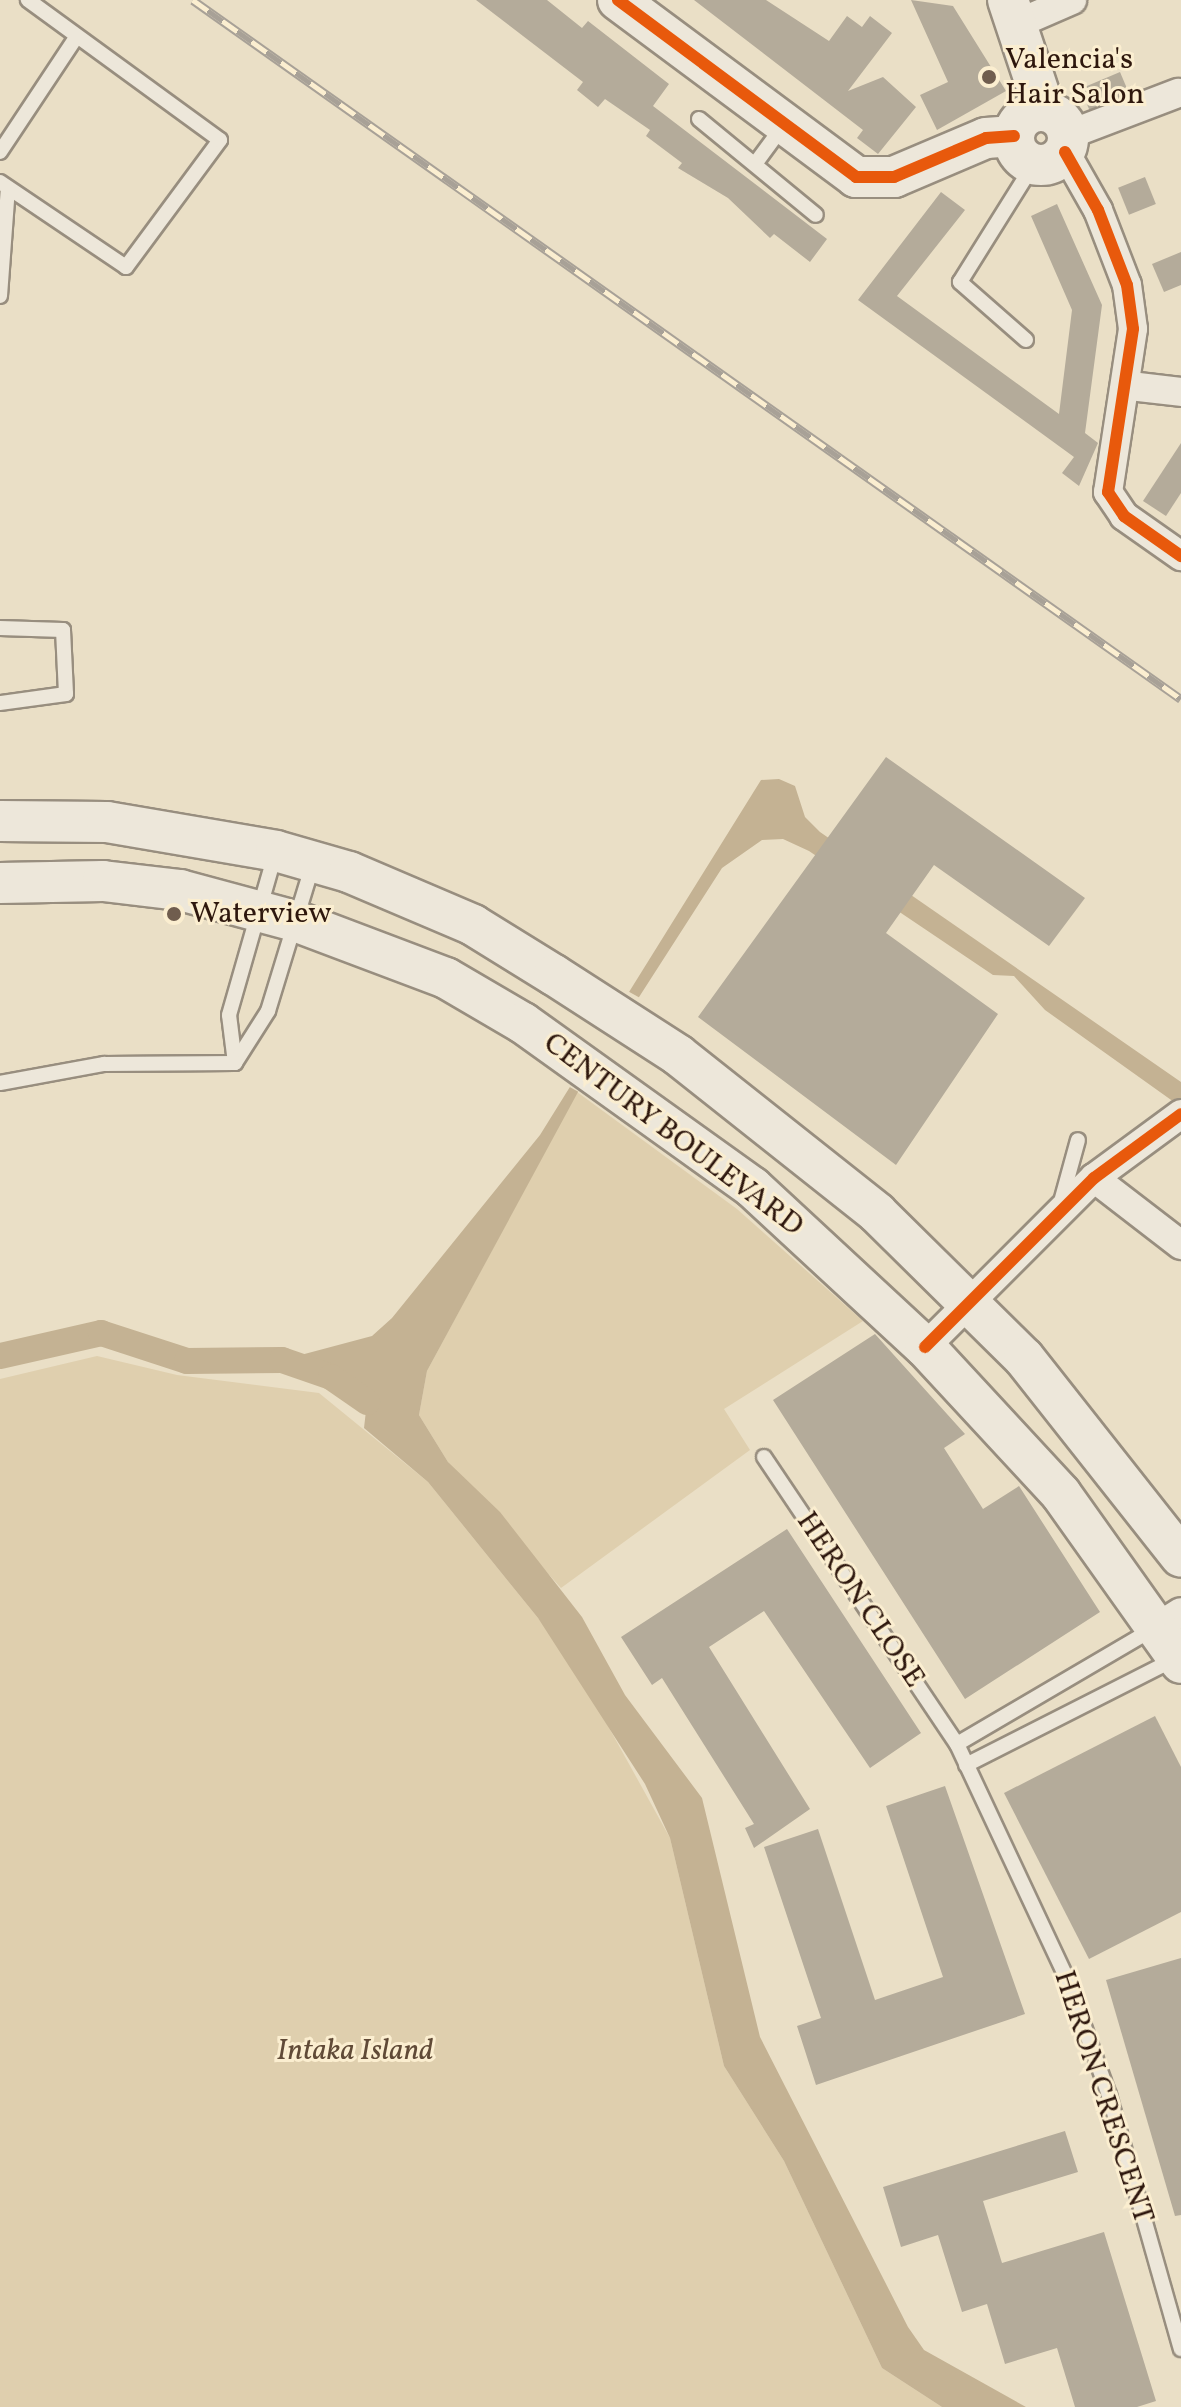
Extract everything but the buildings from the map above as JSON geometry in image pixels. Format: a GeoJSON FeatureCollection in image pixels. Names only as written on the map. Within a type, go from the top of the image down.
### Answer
{"type":"FeatureCollection","features":[{"type":"Feature","properties":{"kind":"main road"},"geometry":{"type":"LineString","coordinates":[[618,0],[848,173],[876,180],[986,138],[1045,140],[1014,12]]}},
{"type":"Feature","properties":{"kind":"main road","name":"CENTURY BOULEVARD"},"geometry":{"type":"LineString","coordinates":[[0,821],[107,822],[295,856],[473,925],[554,975],[678,1055],[877,1213],[973,1304],[1109,1457],[1181,1557]]}},
{"type":"Feature","properties":{"kind":"main road","name":"CENTURY BOULEVARD"},"geometry":{"type":"LineString","coordinates":[[0,883],[118,883],[277,916],[446,978],[523,1023],[752,1187],[925,1347],[1061,1494],[1175,1643]]}},
{"type":"Feature","properties":{"kind":"street"},"geometry":{"type":"LineString","coordinates":[[1014,12],[1072,0]]}},
{"type":"Feature","properties":{"kind":"street"},"geometry":{"type":"LineString","coordinates":[[1178,93],[1045,140],[1089,188],[1127,285],[1130,386],[1108,492],[1124,516],[1181,556]]}},
{"type":"Feature","properties":{"kind":"street"},"geometry":{"type":"LineString","coordinates":[[1130,386],[1181,392]]}},
{"type":"Feature","properties":{"kind":"street"},"geometry":{"type":"LineString","coordinates":[[925,1347],[973,1304],[1094,1178],[1176,1118]]}},
{"type":"Feature","properties":{"kind":"street"},"geometry":{"type":"LineString","coordinates":[[1094,1178],[1181,1245]]}},
{"type":"Feature","properties":{"kind":"lane"},"geometry":{"type":"LineString","coordinates":[[4,185],[119,265],[138,260],[220,140],[28,0]]}},
{"type":"Feature","properties":{"kind":"lane"},"geometry":{"type":"LineString","coordinates":[[0,152],[77,36]]}},
{"type":"Feature","properties":{"kind":"lane"},"geometry":{"type":"LineString","coordinates":[[699,119],[816,215]]}},
{"type":"Feature","properties":{"kind":"lane"},"geometry":{"type":"LineString","coordinates":[[755,164],[784,126]]}},
{"type":"Feature","properties":{"kind":"lane"},"geometry":{"type":"LineString","coordinates":[[1026,340],[960,282],[1045,140]]}},
{"type":"Feature","properties":{"kind":"lane"},"geometry":{"type":"LineString","coordinates":[[0,296],[4,185]]}},
{"type":"Feature","properties":{"kind":"lane"},"geometry":{"type":"LineString","coordinates":[[0,628],[63,630],[66,694],[0,703]]}},
{"type":"Feature","properties":{"kind":"lane"},"geometry":{"type":"LineString","coordinates":[[235,1063],[229,1015],[277,916],[295,856]]}},
{"type":"Feature","properties":{"kind":"lane"},"geometry":{"type":"LineString","coordinates":[[235,1063],[268,1011],[277,916],[295,856]]}},
{"type":"Feature","properties":{"kind":"lane"},"geometry":{"type":"LineString","coordinates":[[0,1083],[104,1064],[235,1063]]}},
{"type":"Feature","properties":{"kind":"lane"},"geometry":{"type":"LineString","coordinates":[[1045,1230],[1074,1169],[1078,1140]]}},
{"type":"Feature","properties":{"kind":"lane","name":"HERON CLOSE"},"geometry":{"type":"LineString","coordinates":[[764,1457],[957,1744]]}},
{"type":"Feature","properties":{"kind":"lane"},"geometry":{"type":"LineString","coordinates":[[957,1744],[1175,1643]]}},
{"type":"Feature","properties":{"kind":"lane"},"geometry":{"type":"LineString","coordinates":[[966,1765],[1175,1643]]}},
{"type":"Feature","properties":{"kind":"lane","name":"HERON CRESCENT"},"geometry":{"type":"LineString","coordinates":[[957,1744],[1072,1992],[1181,2349]]}},
{"type":"Feature","properties":{"kind":"green space"},"geometry":{"type":"Polygon","coordinates":[[[577,1092],[737,1209],[863,1321],[724,1409],[750,1450],[561,1588],[448,1462],[419,1415],[427,1371],[577,1092]]]}},
{"type":"Feature","properties":{"kind":"green space","name":"Intaka Island"},"geometry":{"type":"Polygon","coordinates":[[[97,1356],[177,1375],[319,1393],[428,1482],[538,1618],[577,1670],[670,1838],[724,2066],[784,2161],[882,2368],[942,2407],[0,2407],[0,1379],[97,1356]]]}},
{"type":"Feature","properties":{"kind":"shaded area"},"geometry":{"type":"Polygon","coordinates":[[[779,779],[795,786],[805,817],[820,832],[1181,1082],[1181,1107],[1045,1010],[1014,976],[993,975],[809,851],[783,839],[762,840],[722,868],[578,1092],[427,1371],[419,1415],[448,1462],[500,1512],[582,1617],[625,1695],[702,1798],[760,2037],[908,2327],[924,2350],[1026,2407],[942,2407],[882,2368],[784,2161],[724,2066],[670,1838],[645,1784],[538,1618],[428,1482],[364,1428],[367,1402],[331,1377],[282,1360],[372,1336],[392,1318],[540,1135],[761,780],[779,779]]]}},
{"type":"Feature","properties":{"kind":"pier"},"geometry":{"type":"Polygon","coordinates":[[[624,989],[640,998],[585,1096],[570,1087],[624,989]]]}},
{"type":"Feature","properties":{"kind":"waterway"},"geometry":{"type":"LineString","coordinates":[[0,1356],[101,1333],[187,1361],[282,1360],[331,1377],[367,1402]]}},
{"type":"Feature","properties":{"kind":"railway"},"geometry":{"type":"LineString","coordinates":[[193,0],[1181,699]]}},
{"type":"Feature","properties":{"kind":"cycle path"},"geometry":{"type":"LineString","coordinates":[[618,0],[856,177],[894,177],[986,138],[1014,136]]}},
{"type":"Feature","properties":{"kind":"cycle path"},"geometry":{"type":"LineString","coordinates":[[1065,152],[1098,210],[1127,285],[1133,329],[1108,492],[1124,516],[1181,556]]}},
{"type":"Feature","properties":{"kind":"cycle path"},"geometry":{"type":"LineString","coordinates":[[925,1347],[1094,1178],[1181,1114]]}},
{"type":"Feature","properties":{"kind":"place","name":"Valencia's Hair Salon"},"geometry":{"type":"Point","coordinates":[989,77]}},
{"type":"Feature","properties":{"kind":"place","name":"Waterview"},"geometry":{"type":"Point","coordinates":[174,914]}}]}
